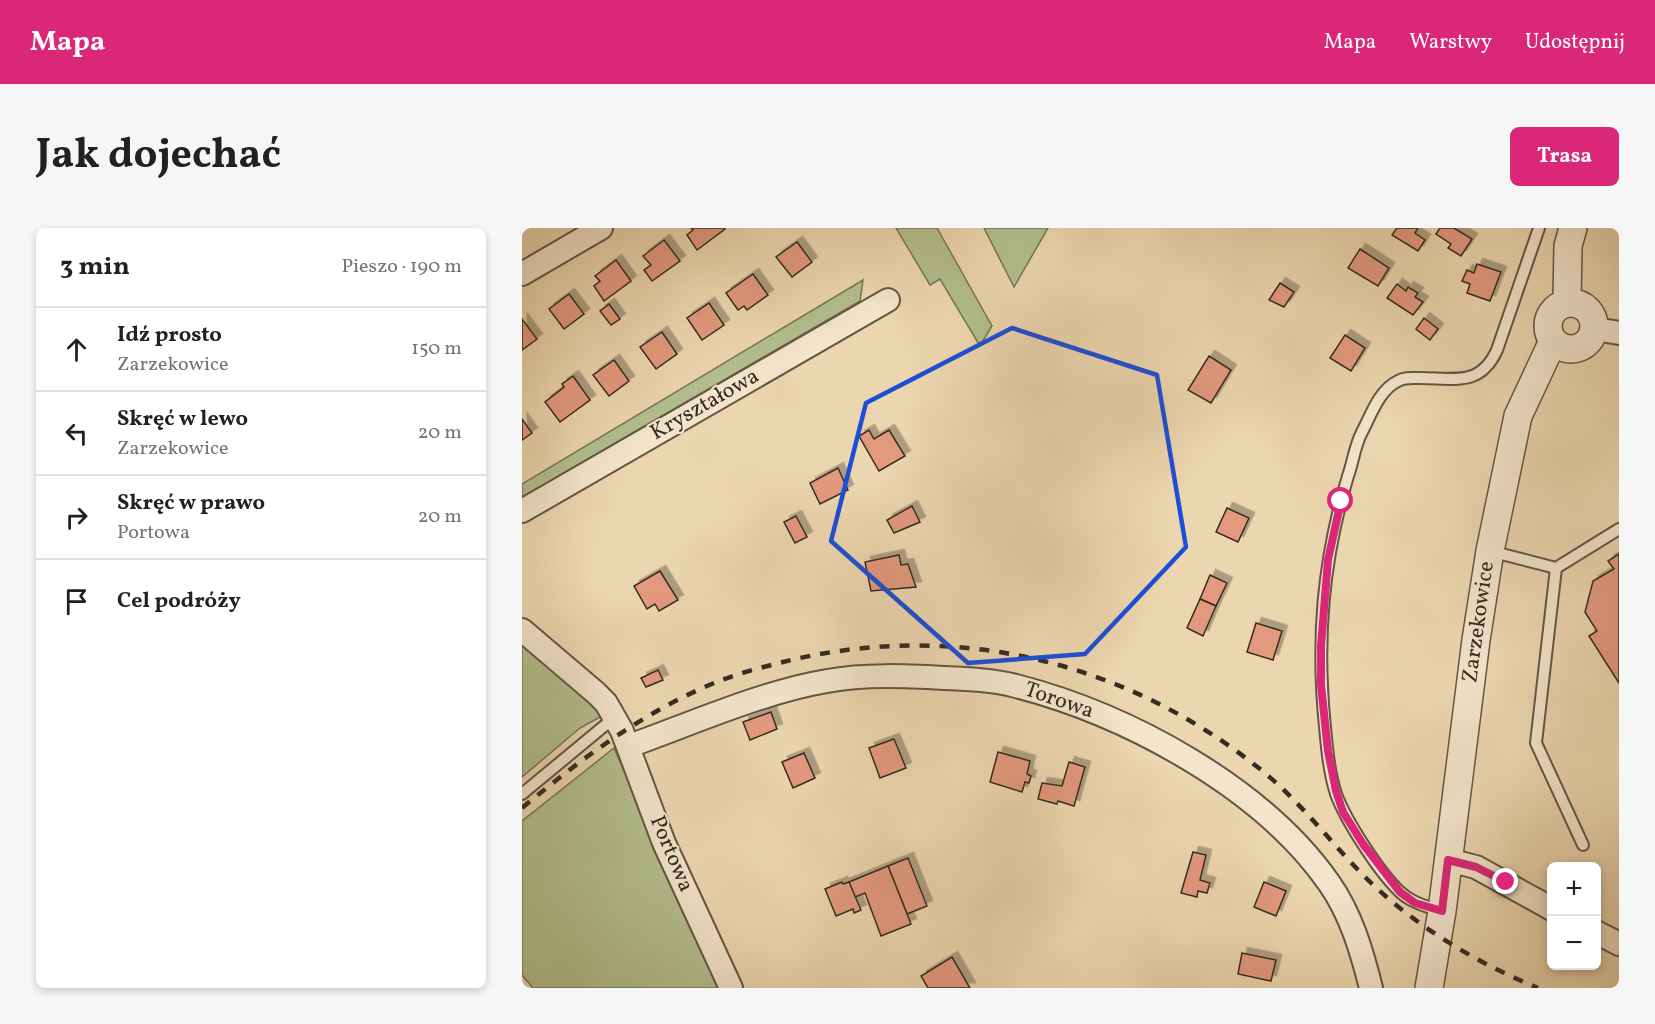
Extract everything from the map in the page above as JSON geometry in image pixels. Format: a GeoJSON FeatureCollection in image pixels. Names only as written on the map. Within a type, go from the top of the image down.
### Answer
{"type":"FeatureCollection","features":[{"type":"Feature","properties":{"kind":"street"},"geometry":{"type":"LineString","coordinates":[[522,274],[601,228]]}},
{"type":"Feature","properties":{"kind":"street"},"geometry":{"type":"LineString","coordinates":[[1567,302],[1568,246],[1573,228]]}},
{"type":"Feature","properties":{"kind":"street","name":"Kryształowa"},"geometry":{"type":"LineString","coordinates":[[522,511],[888,300]]}},
{"type":"Feature","properties":{"kind":"street"},"geometry":{"type":"LineString","coordinates":[[1567,302],[1578,303],[1588,308],[1607,331],[1578,349],[1564,349],[1553,341],[1548,330],[1549,318],[1556,308],[1567,302]]}},
{"type":"Feature","properties":{"kind":"street","name":"Zarzekowice"},"geometry":{"type":"LineString","coordinates":[[1429,988],[1442,911],[1476,640],[1490,551],[1518,416],[1553,341]]}},
{"type":"Feature","properties":{"kind":"street","name":"Portowa"},"geometry":{"type":"LineString","coordinates":[[522,630],[596,693],[615,717],[629,747],[664,843],[731,988]]}},
{"type":"Feature","properties":{"kind":"street","name":"Torowa"},"geometry":{"type":"LineString","coordinates":[[629,747],[789,689],[828,680],[908,676],[984,680],[1015,685],[1052,696],[1122,723],[1189,760],[1248,798],[1282,827],[1330,883],[1346,911],[1357,939],[1371,988]]}},
{"type":"Feature","properties":{"kind":"street"},"geometry":{"type":"LineString","coordinates":[[1448,860],[1476,867],[1547,907]]}},
{"type":"Feature","properties":{"kind":"street"},"geometry":{"type":"LineString","coordinates":[[1601,935],[1619,944]]}},
{"type":"Feature","properties":{"kind":"lane"},"geometry":{"type":"LineString","coordinates":[[1442,911],[1415,903],[1400,892],[1363,844],[1343,812],[1336,791],[1328,751],[1321,685],[1321,646],[1328,560],[1341,501],[1360,436],[1380,398],[1393,384],[1408,378],[1462,379],[1481,373],[1487,368],[1497,350],[1539,228]]}},
{"type":"Feature","properties":{"kind":"lane"},"geometry":{"type":"LineString","coordinates":[[1490,551],[1556,568],[1619,529]]}},
{"type":"Feature","properties":{"kind":"lane"},"geometry":{"type":"LineString","coordinates":[[1556,568],[1536,743],[1583,845]]}},
{"type":"Feature","properties":{"kind":"lane"},"geometry":{"type":"LineString","coordinates":[[522,794],[615,717]]}},
{"type":"Feature","properties":{"kind":"highlighted area"},"geometry":{"type":"Polygon","coordinates":[[[1012,328],[1157,375],[1186,547],[1085,654],[968,663],[831,541],[866,403],[1012,328]]]}},
{"type":"Feature","properties":{"kind":"green space"},"geometry":{"type":"Polygon","coordinates":[[[896,228],[937,228],[992,326],[980,346],[940,279],[930,285],[896,228]]]}},
{"type":"Feature","properties":{"kind":"green space"},"geometry":{"type":"Polygon","coordinates":[[[984,228],[1048,228],[1014,287],[984,228]]]}},
{"type":"Feature","properties":{"kind":"green space"},"geometry":{"type":"Polygon","coordinates":[[[863,280],[860,301],[522,497],[522,484],[863,280]]]}},
{"type":"Feature","properties":{"kind":"green space"},"geometry":{"type":"Polygon","coordinates":[[[522,646],[586,698],[602,716],[580,728],[522,777],[522,646]]]}},
{"type":"Feature","properties":{"kind":"green space"},"geometry":{"type":"Polygon","coordinates":[[[614,748],[721,988],[533,988],[522,975],[522,821],[614,748]]]}},
{"type":"Feature","properties":{"kind":"building"},"geometry":{"type":"Polygon","coordinates":[[[691,228],[725,229],[697,250],[687,235],[693,230],[691,228]]]}},
{"type":"Feature","properties":{"kind":"building"},"geometry":{"type":"Polygon","coordinates":[[[1397,228],[1418,228],[1415,233],[1425,240],[1418,251],[1392,235],[1397,228]]]}},
{"type":"Feature","properties":{"kind":"building"},"geometry":{"type":"Polygon","coordinates":[[[1440,228],[1454,228],[1472,239],[1461,256],[1448,248],[1451,244],[1436,234],[1440,228]]]}},
{"type":"Feature","properties":{"kind":"building"},"geometry":{"type":"Polygon","coordinates":[[[664,240],[680,261],[652,281],[644,270],[651,265],[643,256],[664,240]]]}},
{"type":"Feature","properties":{"kind":"building"},"geometry":{"type":"Polygon","coordinates":[[[797,242],[812,262],[792,277],[776,257],[797,242]]]}},
{"type":"Feature","properties":{"kind":"building"},"geometry":{"type":"Polygon","coordinates":[[[1360,249],[1389,268],[1378,286],[1348,268],[1360,249]]]}},
{"type":"Feature","properties":{"kind":"building"},"geometry":{"type":"Polygon","coordinates":[[[616,260],[631,281],[604,301],[594,286],[600,281],[595,276],[616,260]]]}},
{"type":"Feature","properties":{"kind":"building"},"geometry":{"type":"Polygon","coordinates":[[[1477,264],[1501,272],[1490,301],[1467,293],[1470,284],[1462,281],[1467,270],[1474,273],[1477,264]]]}},
{"type":"Feature","properties":{"kind":"building"},"geometry":{"type":"Polygon","coordinates":[[[753,274],[768,295],[747,310],[744,306],[738,310],[726,293],[753,274]]]}},
{"type":"Feature","properties":{"kind":"building"},"geometry":{"type":"Polygon","coordinates":[[[1280,283],[1294,292],[1284,307],[1269,300],[1280,283]]]}},
{"type":"Feature","properties":{"kind":"building"},"geometry":{"type":"Polygon","coordinates":[[[1397,284],[1406,291],[1408,287],[1418,293],[1415,297],[1423,302],[1413,315],[1387,298],[1397,284]]]}},
{"type":"Feature","properties":{"kind":"building"},"geometry":{"type":"Polygon","coordinates":[[[569,294],[584,314],[564,329],[549,309],[569,294]]]}},
{"type":"Feature","properties":{"kind":"building"},"geometry":{"type":"Polygon","coordinates":[[[709,303],[724,325],[702,340],[687,318],[709,303]]]}},
{"type":"Feature","properties":{"kind":"building"},"geometry":{"type":"Polygon","coordinates":[[[609,304],[620,319],[611,325],[600,311],[609,304]]]}},
{"type":"Feature","properties":{"kind":"building"},"geometry":{"type":"Polygon","coordinates":[[[1424,318],[1438,329],[1430,340],[1416,329],[1424,318]]]}},
{"type":"Feature","properties":{"kind":"building"},"geometry":{"type":"Polygon","coordinates":[[[522,319],[537,339],[522,350],[522,319]]]}},
{"type":"Feature","properties":{"kind":"building"},"geometry":{"type":"Polygon","coordinates":[[[662,332],[677,354],[656,369],[640,347],[662,332]]]}},
{"type":"Feature","properties":{"kind":"building"},"geometry":{"type":"Polygon","coordinates":[[[1345,335],[1365,348],[1351,371],[1330,358],[1345,335]]]}},
{"type":"Feature","properties":{"kind":"building"},"geometry":{"type":"Polygon","coordinates":[[[1209,356],[1231,370],[1211,403],[1188,390],[1209,356]]]}},
{"type":"Feature","properties":{"kind":"building"},"geometry":{"type":"Polygon","coordinates":[[[614,360],[629,381],[609,396],[593,375],[614,360]]]}},
{"type":"Feature","properties":{"kind":"building"},"geometry":{"type":"Polygon","coordinates":[[[573,376],[590,400],[560,422],[545,402],[564,387],[562,384],[573,376]]]}},
{"type":"Feature","properties":{"kind":"building"},"geometry":{"type":"Polygon","coordinates":[[[522,419],[532,433],[522,440],[522,419]]]}},
{"type":"Feature","properties":{"kind":"building"},"geometry":{"type":"Polygon","coordinates":[[[869,430],[874,439],[889,430],[905,456],[879,471],[859,436],[869,430]]]}},
{"type":"Feature","properties":{"kind":"building"},"geometry":{"type":"Polygon","coordinates":[[[838,468],[848,490],[820,504],[810,483],[838,468]]]}},
{"type":"Feature","properties":{"kind":"building"},"geometry":{"type":"Polygon","coordinates":[[[912,506],[920,522],[894,533],[887,520],[912,506]]]}},
{"type":"Feature","properties":{"kind":"building"},"geometry":{"type":"Polygon","coordinates":[[[1227,508],[1249,518],[1238,542],[1216,532],[1227,508]]]}},
{"type":"Feature","properties":{"kind":"building"},"geometry":{"type":"Polygon","coordinates":[[[796,516],[807,537],[795,543],[784,522],[796,516]]]}},
{"type":"Feature","properties":{"kind":"building"},"geometry":{"type":"Polygon","coordinates":[[[1619,554],[1619,683],[1589,636],[1597,631],[1585,612],[1593,581],[1614,569],[1608,561],[1619,554]]]}},
{"type":"Feature","properties":{"kind":"building"},"geometry":{"type":"Polygon","coordinates":[[[899,555],[901,565],[908,564],[916,587],[871,591],[865,562],[899,555]]]}},
{"type":"Feature","properties":{"kind":"building"},"geometry":{"type":"Polygon","coordinates":[[[660,571],[678,600],[659,611],[655,604],[647,609],[634,586],[660,571]]]}},
{"type":"Feature","properties":{"kind":"building"},"geometry":{"type":"Polygon","coordinates":[[[1210,575],[1227,583],[1216,606],[1200,599],[1210,575]]]}},
{"type":"Feature","properties":{"kind":"building"},"geometry":{"type":"Polygon","coordinates":[[[1200,599],[1216,606],[1203,636],[1187,628],[1200,599]]]}},
{"type":"Feature","properties":{"kind":"building"},"geometry":{"type":"Polygon","coordinates":[[[1256,623],[1282,631],[1273,660],[1247,652],[1256,623]]]}},
{"type":"Feature","properties":{"kind":"building"},"geometry":{"type":"Polygon","coordinates":[[[658,670],[663,680],[646,687],[641,678],[658,670]]]}},
{"type":"Feature","properties":{"kind":"building"},"geometry":{"type":"Polygon","coordinates":[[[771,712],[777,729],[750,740],[743,722],[771,712]]]}},
{"type":"Feature","properties":{"kind":"building"},"geometry":{"type":"Polygon","coordinates":[[[894,739],[906,768],[880,778],[869,748],[894,739]]]}},
{"type":"Feature","properties":{"kind":"building"},"geometry":{"type":"Polygon","coordinates":[[[998,752],[1030,761],[1027,774],[1031,776],[1029,783],[1025,782],[1022,792],[990,782],[998,752]]]}},
{"type":"Feature","properties":{"kind":"building"},"geometry":{"type":"Polygon","coordinates":[[[804,753],[815,778],[793,788],[782,762],[804,753]]]}},
{"type":"Feature","properties":{"kind":"building"},"geometry":{"type":"Polygon","coordinates":[[[1069,762],[1085,767],[1074,806],[1058,801],[1057,804],[1038,799],[1042,783],[1062,786],[1069,762]]]}},
{"type":"Feature","properties":{"kind":"building"},"geometry":{"type":"Polygon","coordinates":[[[1193,852],[1206,855],[1200,880],[1210,883],[1207,893],[1198,891],[1197,897],[1181,893],[1193,852]]]}},
{"type":"Feature","properties":{"kind":"building"},"geometry":{"type":"Polygon","coordinates":[[[908,858],[927,906],[907,914],[888,866],[908,858]]]}},
{"type":"Feature","properties":{"kind":"building"},"geometry":{"type":"Polygon","coordinates":[[[888,866],[911,924],[881,936],[865,893],[855,897],[849,882],[888,866]]]}},
{"type":"Feature","properties":{"kind":"building"},"geometry":{"type":"Polygon","coordinates":[[[842,882],[843,884],[849,882],[861,910],[854,913],[853,909],[836,916],[825,889],[842,882]]]}},
{"type":"Feature","properties":{"kind":"building"},"geometry":{"type":"Polygon","coordinates":[[[1264,882],[1286,891],[1276,916],[1254,907],[1264,882]]]}},
{"type":"Feature","properties":{"kind":"building"},"geometry":{"type":"Polygon","coordinates":[[[1242,953],[1276,960],[1271,981],[1238,974],[1242,953]]]}},
{"type":"Feature","properties":{"kind":"building"},"geometry":{"type":"Polygon","coordinates":[[[952,957],[970,988],[928,988],[921,976],[952,957]]]}},
{"type":"Feature","properties":{"kind":"railway"},"geometry":{"type":"LineString","coordinates":[[522,808],[588,756],[633,725],[717,682],[791,660],[854,649],[916,646],[978,649],[1038,660],[1097,677],[1154,701],[1208,732],[1275,781],[1366,878],[1405,912],[1425,927],[1491,967],[1538,988]]}},
{"type":"Feature","properties":{"kind":"route"},"geometry":{"type":"LineString","coordinates":[[1341,501],[1328,560],[1321,646],[1321,685],[1328,751],[1343,812],[1389,879],[1400,892],[1415,903],[1442,911],[1448,860],[1476,867],[1506,882]]}}]}
